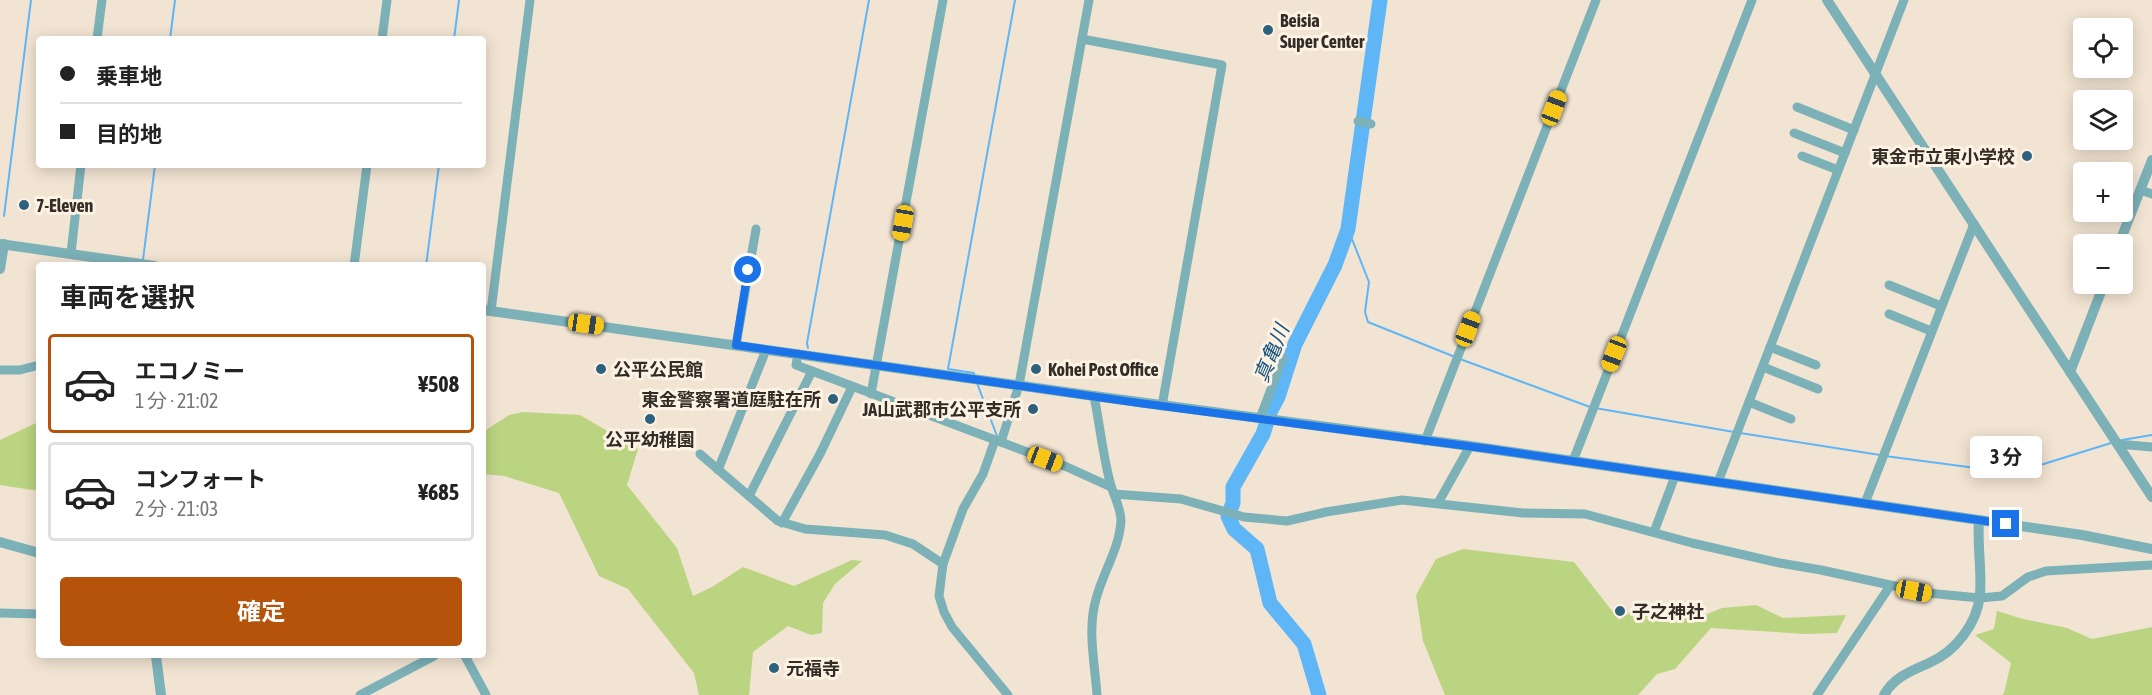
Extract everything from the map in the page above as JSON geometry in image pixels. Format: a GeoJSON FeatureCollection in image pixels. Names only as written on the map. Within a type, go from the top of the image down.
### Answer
{"type":"FeatureCollection","features":[{"type":"Feature","properties":{"kind":"street"},"geometry":{"type":"LineString","coordinates":[[97,36],[102,0]]}},
{"type":"Feature","properties":{"kind":"street"},"geometry":{"type":"LineString","coordinates":[[382,36],[387,0]]}},
{"type":"Feature","properties":{"kind":"street"},"geometry":{"type":"LineString","coordinates":[[530,0],[487,310],[1162,406],[1573,460],[2082,535],[2152,549]]}},
{"type":"Feature","properties":{"kind":"street"},"geometry":{"type":"LineString","coordinates":[[871,394],[943,0]]}},
{"type":"Feature","properties":{"kind":"street"},"geometry":{"type":"LineString","coordinates":[[1008,695],[952,627],[939,596],[943,564],[963,509],[998,441],[1019,385],[1089,0]]}},
{"type":"Feature","properties":{"kind":"street"},"geometry":{"type":"LineString","coordinates":[[1425,441],[1596,0]]}},
{"type":"Feature","properties":{"kind":"street"},"geometry":{"type":"LineString","coordinates":[[1573,460],[1752,0]]}},
{"type":"Feature","properties":{"kind":"street"},"geometry":{"type":"LineString","coordinates":[[1827,0],[2152,497]]}},
{"type":"Feature","properties":{"kind":"street"},"geometry":{"type":"LineString","coordinates":[[1718,482],[1904,0]]}},
{"type":"Feature","properties":{"kind":"street"},"geometry":{"type":"LineString","coordinates":[[1082,39],[1222,65],[1162,406]]}},
{"type":"Feature","properties":{"kind":"street"},"geometry":{"type":"LineString","coordinates":[[1797,107],[1854,130]]}},
{"type":"Feature","properties":{"kind":"street"},"geometry":{"type":"LineString","coordinates":[[1358,121],[1371,124]]}},
{"type":"Feature","properties":{"kind":"street"},"geometry":{"type":"LineString","coordinates":[[1794,133],[1845,153]]}},
{"type":"Feature","properties":{"kind":"street"},"geometry":{"type":"LineString","coordinates":[[1802,156],[1839,170]]}},
{"type":"Feature","properties":{"kind":"street"},"geometry":{"type":"LineString","coordinates":[[2123,234],[2152,160]]}},
{"type":"Feature","properties":{"kind":"street"},"geometry":{"type":"LineString","coordinates":[[71,253],[81,168]]}},
{"type":"Feature","properties":{"kind":"street"},"geometry":{"type":"LineString","coordinates":[[355,262],[367,168]]}},
{"type":"Feature","properties":{"kind":"street"},"geometry":{"type":"LineString","coordinates":[[2140,190],[2152,194]]}},
{"type":"Feature","properties":{"kind":"street"},"geometry":{"type":"LineString","coordinates":[[1865,503],[1974,224]]}},
{"type":"Feature","properties":{"kind":"street"},"geometry":{"type":"LineString","coordinates":[[736,345],[756,229]]}},
{"type":"Feature","properties":{"kind":"street"},"geometry":{"type":"LineString","coordinates":[[0,269],[2,244],[129,262]]}},
{"type":"Feature","properties":{"kind":"street"},"geometry":{"type":"LineString","coordinates":[[1888,285],[1941,306]]}},
{"type":"Feature","properties":{"kind":"street"},"geometry":{"type":"LineString","coordinates":[[2070,372],[2100,294]]}},
{"type":"Feature","properties":{"kind":"street"},"geometry":{"type":"LineString","coordinates":[[1889,314],[1931,331]]}},
{"type":"Feature","properties":{"kind":"street"},"geometry":{"type":"LineString","coordinates":[[1770,347],[1816,365]]}},
{"type":"Feature","properties":{"kind":"street"},"geometry":{"type":"LineString","coordinates":[[718,470],[766,350]]}},
{"type":"Feature","properties":{"kind":"street"},"geometry":{"type":"LineString","coordinates":[[798,354],[796,366],[1067,467],[1113,491],[1182,499],[1244,517],[1287,521],[1326,512],[1402,500],[1523,513],[1585,514],[1741,555],[1927,593],[1980,598],[2002,596],[2028,577],[2046,571],[2152,565]]}},
{"type":"Feature","properties":{"kind":"street"},"geometry":{"type":"LineString","coordinates":[[1260,418],[1283,358]]}},
{"type":"Feature","properties":{"kind":"street"},"geometry":{"type":"LineString","coordinates":[[0,370],[20,370],[36,367]]}},
{"type":"Feature","properties":{"kind":"street"},"geometry":{"type":"LineString","coordinates":[[1763,367],[1818,389]]}},
{"type":"Feature","properties":{"kind":"street"},"geometry":{"type":"LineString","coordinates":[[749,496],[812,372]]}},
{"type":"Feature","properties":{"kind":"street"},"geometry":{"type":"LineString","coordinates":[[782,523],[820,454],[852,387]]}},
{"type":"Feature","properties":{"kind":"street"},"geometry":{"type":"LineString","coordinates":[[1094,396],[1121,520],[1118,543],[1096,600],[1093,615],[1092,635],[1097,695]]}},
{"type":"Feature","properties":{"kind":"street"},"geometry":{"type":"LineString","coordinates":[[1749,402],[1791,419]]}},
{"type":"Feature","properties":{"kind":"street"},"geometry":{"type":"LineString","coordinates":[[2117,444],[2152,447]]}},
{"type":"Feature","properties":{"kind":"street"},"geometry":{"type":"LineString","coordinates":[[1438,503],[1470,446]]}},
{"type":"Feature","properties":{"kind":"street"},"geometry":{"type":"LineString","coordinates":[[700,454],[782,523],[805,529],[885,536],[913,544],[943,564]]}},
{"type":"Feature","properties":{"kind":"street"},"geometry":{"type":"LineString","coordinates":[[1654,532],[1675,476]]}},
{"type":"Feature","properties":{"kind":"street"},"geometry":{"type":"LineString","coordinates":[[1884,695],[1896,680],[1908,671],[1939,658],[1952,648],[1976,614],[1980,598],[1977,541],[1979,520]]}},
{"type":"Feature","properties":{"kind":"street"},"geometry":{"type":"LineString","coordinates":[[0,542],[36,552]]}},
{"type":"Feature","properties":{"kind":"street"},"geometry":{"type":"LineString","coordinates":[[1817,695],[1890,586]]}},
{"type":"Feature","properties":{"kind":"street"},"geometry":{"type":"LineString","coordinates":[[0,613],[36,614]]}},
{"type":"Feature","properties":{"kind":"street"},"geometry":{"type":"LineString","coordinates":[[156,658],[161,695]]}},
{"type":"Feature","properties":{"kind":"street"},"geometry":{"type":"LineString","coordinates":[[360,695],[430,658]]}},
{"type":"Feature","properties":{"kind":"street"},"geometry":{"type":"LineString","coordinates":[[466,658],[486,695]]}},
{"type":"Feature","properties":{"kind":"green space"},"geometry":{"type":"Polygon","coordinates":[[[523,412],[580,415],[638,449],[627,485],[677,548],[693,596],[743,567],[794,586],[852,560],[862,561],[835,584],[823,603],[822,633],[811,635],[788,626],[753,652],[749,695],[699,695],[694,673],[628,589],[599,576],[559,493],[504,476],[486,474],[486,430],[509,415],[523,412]]]}},
{"type":"Feature","properties":{"kind":"green space"},"geometry":{"type":"Polygon","coordinates":[[[36,423],[36,491],[0,485],[0,440],[36,423]]]}},
{"type":"Feature","properties":{"kind":"green space"},"geometry":{"type":"Polygon","coordinates":[[[1463,549],[1574,562],[1619,620],[1645,602],[1700,617],[1722,608],[1756,605],[1783,618],[1846,615],[1837,633],[1806,634],[1711,628],[1675,669],[1657,674],[1638,695],[1445,695],[1423,641],[1416,595],[1436,559],[1463,549]]]}},
{"type":"Feature","properties":{"kind":"green space"},"geometry":{"type":"Polygon","coordinates":[[[1997,611],[2067,628],[2092,639],[2152,627],[2152,695],[2002,695],[2011,663],[1975,635],[1994,629],[1997,611]]]}},
{"type":"Feature","properties":{"kind":"waterway"},"geometry":{"type":"LineString","coordinates":[[4,216],[31,0]]}},
{"type":"Feature","properties":{"kind":"waterway"},"geometry":{"type":"LineString","coordinates":[[170,36],[175,0]]}},
{"type":"Feature","properties":{"kind":"waterway"},"geometry":{"type":"LineString","coordinates":[[454,36],[459,0]]}},
{"type":"Feature","properties":{"kind":"waterway"},"geometry":{"type":"LineString","coordinates":[[808,348],[807,343],[869,0]]}},
{"type":"Feature","properties":{"kind":"waterway"},"geometry":{"type":"LineString","coordinates":[[974,374],[948,369],[1015,0]]}},
{"type":"Feature","properties":{"kind":"waterway","name":"真亀川"},"geometry":{"type":"LineString","coordinates":[[1319,695],[1304,644],[1270,603],[1257,549],[1234,529],[1228,516],[1233,503],[1233,487],[1263,434],[1295,344],[1335,265],[1348,229],[1380,0]]}},
{"type":"Feature","properties":{"kind":"waterway"},"geometry":{"type":"LineString","coordinates":[[143,260],[155,168]]}},
{"type":"Feature","properties":{"kind":"waterway"},"geometry":{"type":"LineString","coordinates":[[427,262],[439,168]]}},
{"type":"Feature","properties":{"kind":"waterway"},"geometry":{"type":"LineString","coordinates":[[1348,229],[1369,282],[1365,312],[1368,322],[1455,357]]}},
{"type":"Feature","properties":{"kind":"waterway"},"geometry":{"type":"LineString","coordinates":[[1460,359],[1590,407]]}},
{"type":"Feature","properties":{"kind":"waterway"},"geometry":{"type":"LineString","coordinates":[[977,383],[997,436]]}},
{"type":"Feature","properties":{"kind":"waterway"},"geometry":{"type":"LineString","coordinates":[[1595,408],[1734,432]]}},
{"type":"Feature","properties":{"kind":"waterway"},"geometry":{"type":"LineString","coordinates":[[1740,433],[1880,455]]}},
{"type":"Feature","properties":{"kind":"waterway"},"geometry":{"type":"LineString","coordinates":[[2122,440],[2152,435]]}},
{"type":"Feature","properties":{"kind":"waterway"},"geometry":{"type":"LineString","coordinates":[[1885,456],[2018,472],[2111,443]]}},
{"type":"Feature","properties":{"kind":"place","name":"Beisia Super Center"},"geometry":{"type":"Point","coordinates":[1268,30]}},
{"type":"Feature","properties":{"kind":"place","name":"東金市立東小学校"},"geometry":{"type":"Point","coordinates":[2027,156]}},
{"type":"Feature","properties":{"kind":"place","name":"7-Eleven"},"geometry":{"type":"Point","coordinates":[24,205]}},
{"type":"Feature","properties":{"kind":"place","name":"公平公民館"},"geometry":{"type":"Point","coordinates":[601,369]}},
{"type":"Feature","properties":{"kind":"place","name":"Kohei Post Office"},"geometry":{"type":"Point","coordinates":[1036,369]}},
{"type":"Feature","properties":{"kind":"place","name":"東金警察署道庭駐在所"},"geometry":{"type":"Point","coordinates":[833,399]}},
{"type":"Feature","properties":{"kind":"place","name":"JA山武郡市公平支所"},"geometry":{"type":"Point","coordinates":[1033,409]}},
{"type":"Feature","properties":{"kind":"place","name":"公平幼稚園"},"geometry":{"type":"Point","coordinates":[650,419]}},
{"type":"Feature","properties":{"kind":"place","name":"子之神社"},"geometry":{"type":"Point","coordinates":[1620,611]}},
{"type":"Feature","properties":{"kind":"place","name":"元福寺"},"geometry":{"type":"Point","coordinates":[774,668]}},
{"type":"Feature","properties":{"kind":"route"},"geometry":{"type":"LineString","coordinates":[[748,270],[736,345],[1139,403],[1490,449],[2006,524]]}}]}
